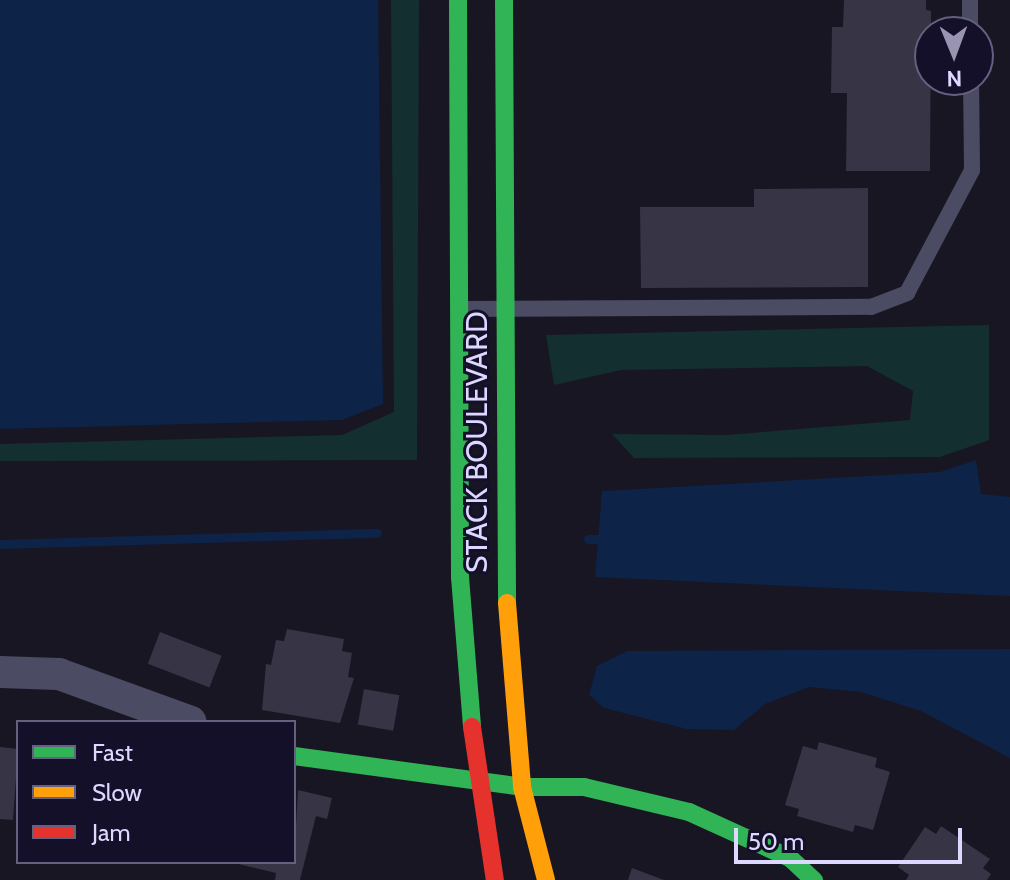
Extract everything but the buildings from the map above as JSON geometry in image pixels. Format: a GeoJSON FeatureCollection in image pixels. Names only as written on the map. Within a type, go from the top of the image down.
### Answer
{"type":"FeatureCollection","features":[{"type":"Feature","properties":{"kind":"street","name":"STACK BOULEVARD"},"geometry":{"type":"LineString","coordinates":[[458,0],[460,577],[466,684],[495,880]]}},
{"type":"Feature","properties":{"kind":"street","name":"STACK BOULEVARD"},"geometry":{"type":"LineString","coordinates":[[504,0],[506,592],[522,787],[546,880]]}},
{"type":"Feature","properties":{"kind":"street"},"geometry":{"type":"LineString","coordinates":[[0,672],[59,674],[186,720]]}},
{"type":"Feature","properties":{"kind":"street"},"geometry":{"type":"LineString","coordinates":[[296,756],[522,787],[584,787],[689,812],[790,858],[814,880]]}},
{"type":"Feature","properties":{"kind":"lane"},"geometry":{"type":"LineString","coordinates":[[459,309],[871,307],[907,293],[972,170],[971,96]]}},
{"type":"Feature","properties":{"kind":"green space"},"geometry":{"type":"Polygon","coordinates":[[[391,0],[419,0],[417,460],[0,461],[0,444],[342,435],[394,412],[391,0]]]}},
{"type":"Feature","properties":{"kind":"green space"},"geometry":{"type":"Polygon","coordinates":[[[989,325],[989,440],[940,457],[634,458],[612,434],[726,435],[910,420],[913,391],[867,366],[621,370],[554,385],[546,335],[989,325]]]}},
{"type":"Feature","properties":{"kind":"water"},"geometry":{"type":"Polygon","coordinates":[[[0,0],[378,0],[383,404],[342,420],[0,429],[0,0]]]}},
{"type":"Feature","properties":{"kind":"water"},"geometry":{"type":"Polygon","coordinates":[[[976,460],[981,494],[1010,497],[1010,596],[595,577],[602,491],[940,472],[976,460]]]}},
{"type":"Feature","properties":{"kind":"water"},"geometry":{"type":"Polygon","coordinates":[[[1010,649],[1010,758],[921,711],[861,692],[809,687],[765,704],[734,730],[687,729],[604,708],[589,695],[597,666],[627,651],[1010,649]]]}},
{"type":"Feature","properties":{"kind":"waterway"},"geometry":{"type":"LineString","coordinates":[[0,544],[377,533]]}},
{"type":"Feature","properties":{"kind":"waterway"},"geometry":{"type":"LineString","coordinates":[[588,539],[608,539]]}},
{"type":"Feature","properties":{"kind":"traffic: fast"},"geometry":{"type":"LineString","coordinates":[[458,0],[460,577],[472,727]]}},
{"type":"Feature","properties":{"kind":"traffic: fast"},"geometry":{"type":"LineString","coordinates":[[504,0],[507,603]]}},
{"type":"Feature","properties":{"kind":"traffic: fast"},"geometry":{"type":"LineString","coordinates":[[296,756],[522,787],[584,787],[689,812],[790,858],[814,880]]}},
{"type":"Feature","properties":{"kind":"traffic: slow"},"geometry":{"type":"LineString","coordinates":[[507,603],[522,787],[546,880]]}},
{"type":"Feature","properties":{"kind":"traffic: jam"},"geometry":{"type":"LineString","coordinates":[[472,727],[495,880]]}}]}
